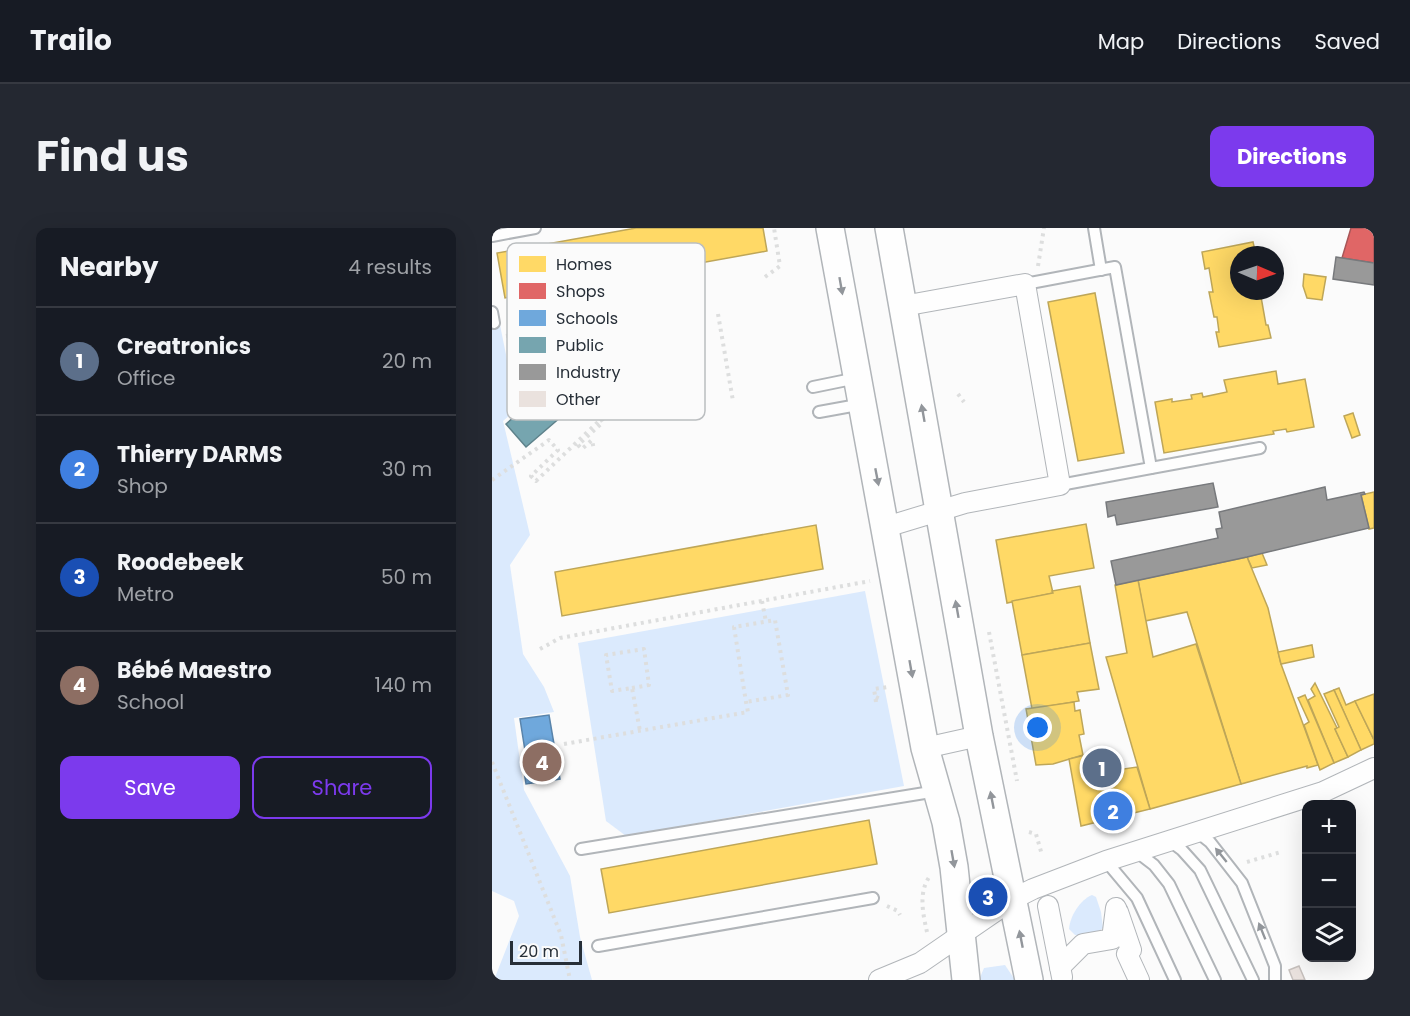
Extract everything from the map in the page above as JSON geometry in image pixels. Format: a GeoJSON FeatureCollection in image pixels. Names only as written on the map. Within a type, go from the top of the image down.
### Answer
{"type":"FeatureCollection","features":[{"type":"Feature","properties":{"kind":"main road"},"geometry":{"type":"LineString","coordinates":[[830,228],[926,748],[938,791],[954,867],[966,980]]}},
{"type":"Feature","properties":{"kind":"main road"},"geometry":{"type":"LineString","coordinates":[[889,228],[980,736],[1029,980]]}},
{"type":"Feature","properties":{"kind":"street"},"geometry":{"type":"LineString","coordinates":[[886,527],[965,503],[1060,485],[1025,284],[903,306]]}},
{"type":"Feature","properties":{"kind":"street"},"geometry":{"type":"LineString","coordinates":[[926,748],[980,736]]}},
{"type":"Feature","properties":{"kind":"street"},"geometry":{"type":"LineString","coordinates":[[879,980],[920,963],[1013,899],[1106,861],[1323,792],[1374,768]]}},
{"type":"Feature","properties":{"kind":"street"},"geometry":{"type":"LineString","coordinates":[[1061,973],[1079,945],[1112,939],[1121,905],[1134,947],[1127,954],[1139,980]]}},
{"type":"Feature","properties":{"kind":"street"},"geometry":{"type":"LineString","coordinates":[[1048,906],[1061,973]]}},
{"type":"Feature","properties":{"kind":"lane"},"geometry":{"type":"LineString","coordinates":[[492,236],[535,228]]}},
{"type":"Feature","properties":{"kind":"lane"},"geometry":{"type":"LineString","coordinates":[[1094,228],[1101,270]]}},
{"type":"Feature","properties":{"kind":"lane"},"geometry":{"type":"LineString","coordinates":[[1025,284],[1115,267],[1151,468]]}},
{"type":"Feature","properties":{"kind":"lane"},"geometry":{"type":"LineString","coordinates":[[813,387],[860,391]]}},
{"type":"Feature","properties":{"kind":"lane"},"geometry":{"type":"LineString","coordinates":[[819,412],[860,391]]}},
{"type":"Feature","properties":{"kind":"lane"},"geometry":{"type":"LineString","coordinates":[[1060,485],[1260,448]]}},
{"type":"Feature","properties":{"kind":"lane"},"geometry":{"type":"LineString","coordinates":[[581,849],[938,791]]}},
{"type":"Feature","properties":{"kind":"lane"},"geometry":{"type":"LineString","coordinates":[[1196,831],[1210,842],[1242,883],[1275,966],[1275,980]]}},
{"type":"Feature","properties":{"kind":"lane"},"geometry":{"type":"LineString","coordinates":[[1169,841],[1182,850],[1200,870],[1253,980]]}},
{"type":"Feature","properties":{"kind":"lane"},"geometry":{"type":"LineString","coordinates":[[1137,852],[1154,865],[1169,884],[1215,980]]}},
{"type":"Feature","properties":{"kind":"lane"},"geometry":{"type":"LineString","coordinates":[[1106,861],[1137,898],[1176,980]]}},
{"type":"Feature","properties":{"kind":"lane"},"geometry":{"type":"LineString","coordinates":[[598,946],[873,898]]}},
{"type":"Feature","properties":{"kind":"path"},"geometry":{"type":"LineString","coordinates":[[765,277],[780,266],[774,228]]}},
{"type":"Feature","properties":{"kind":"path"},"geometry":{"type":"LineString","coordinates":[[1025,284],[1038,266],[1044,228]]}},
{"type":"Feature","properties":{"kind":"path"},"geometry":{"type":"LineString","coordinates":[[718,314],[733,401]]}},
{"type":"Feature","properties":{"kind":"path"},"geometry":{"type":"LineString","coordinates":[[956,402],[958,394],[964,402]]}},
{"type":"Feature","properties":{"kind":"path"},"geometry":{"type":"LineString","coordinates":[[492,480],[549,440],[558,450],[531,476],[536,481],[600,420]]}},
{"type":"Feature","properties":{"kind":"path"},"geometry":{"type":"LineString","coordinates":[[594,450],[592,440],[582,449],[579,445],[603,422],[602,420]]}},
{"type":"Feature","properties":{"kind":"path"},"geometry":{"type":"LineString","coordinates":[[540,649],[560,638],[871,581]]}},
{"type":"Feature","properties":{"kind":"path"},"geometry":{"type":"LineString","coordinates":[[762,601],[766,622]]}},
{"type":"Feature","properties":{"kind":"path"},"geometry":{"type":"LineString","coordinates":[[564,744],[748,712],[746,702],[734,627],[775,620],[788,695],[746,702]]}},
{"type":"Feature","properties":{"kind":"path"},"geometry":{"type":"LineString","coordinates":[[987,621],[1018,786]]}},
{"type":"Feature","properties":{"kind":"path"},"geometry":{"type":"LineString","coordinates":[[644,649],[649,685],[632,688],[612,691],[606,655],[644,649]]}},
{"type":"Feature","properties":{"kind":"path"},"geometry":{"type":"LineString","coordinates":[[882,700],[874,700],[874,690],[891,687]]}},
{"type":"Feature","properties":{"kind":"path"},"geometry":{"type":"LineString","coordinates":[[632,688],[640,730]]}},
{"type":"Feature","properties":{"kind":"path"},"geometry":{"type":"LineString","coordinates":[[492,762],[561,935],[570,980]]}},
{"type":"Feature","properties":{"kind":"path"},"geometry":{"type":"LineString","coordinates":[[1029,832],[1036,834],[1042,855]]}},
{"type":"Feature","properties":{"kind":"path"},"geometry":{"type":"LineString","coordinates":[[1244,863],[1281,852]]}},
{"type":"Feature","properties":{"kind":"path"},"geometry":{"type":"LineString","coordinates":[[926,931],[922,900],[928,877],[936,873]]}},
{"type":"Feature","properties":{"kind":"path"},"geometry":{"type":"LineString","coordinates":[[891,908],[898,911],[900,915]]}},
{"type":"Feature","properties":{"kind":"shaded area"},"geometry":{"type":"Polygon","coordinates":[[[500,325],[507,360],[507,418],[503,421],[530,535],[510,565],[523,654],[544,687],[554,712],[514,718],[524,790],[570,876],[580,937],[592,980],[494,980],[519,916],[514,901],[492,891],[492,326],[500,325]]]}},
{"type":"Feature","properties":{"kind":"shaded area"},"geometry":{"type":"Polygon","coordinates":[[[865,591],[904,786],[626,836],[606,821],[578,643],[865,591]]]}},
{"type":"Feature","properties":{"kind":"shaded area"},"geometry":{"type":"Polygon","coordinates":[[[1092,895],[1096,897],[1101,912],[1103,928],[1090,934],[1075,935],[1069,929],[1071,919],[1076,909],[1092,895]]]}},
{"type":"Feature","properties":{"kind":"shaded area"},"geometry":{"type":"Polygon","coordinates":[[[1005,965],[1015,980],[979,980],[984,968],[1005,965]]]}},
{"type":"Feature","properties":{"kind":"building: Homes"},"geometry":{"type":"Polygon","coordinates":[[[636,228],[763,228],[767,251],[705,262],[705,243],[553,243],[636,228]]]}},
{"type":"Feature","properties":{"kind":"building: Homes"},"geometry":{"type":"Polygon","coordinates":[[[1253,242],[1254,246],[1233,246],[1253,242]]]}},
{"type":"Feature","properties":{"kind":"building: Homes"},"geometry":{"type":"Polygon","coordinates":[[[1230,247],[1230,300],[1262,300],[1271,338],[1219,347],[1216,332],[1219,332],[1217,317],[1214,317],[1209,292],[1213,292],[1209,268],[1205,269],[1202,252],[1230,247]]]}},
{"type":"Feature","properties":{"kind":"building: Homes"},"geometry":{"type":"Polygon","coordinates":[[[507,251],[507,298],[505,298],[497,253],[507,251]]]}},
{"type":"Feature","properties":{"kind":"building: Homes"},"geometry":{"type":"Polygon","coordinates":[[[1304,274],[1326,277],[1322,300],[1307,298],[1303,286],[1304,274]]]}},
{"type":"Feature","properties":{"kind":"building: Homes"},"geometry":{"type":"Polygon","coordinates":[[[1095,293],[1124,453],[1078,461],[1048,302],[1095,293]]]}},
{"type":"Feature","properties":{"kind":"building: Homes"},"geometry":{"type":"Polygon","coordinates":[[[1276,371],[1278,384],[1305,379],[1314,427],[1287,432],[1286,429],[1273,431],[1274,434],[1164,453],[1155,402],[1192,399],[1191,395],[1202,393],[1203,397],[1227,392],[1224,380],[1276,371]]]}},
{"type":"Feature","properties":{"kind":"building: Homes"},"geometry":{"type":"Polygon","coordinates":[[[1353,413],[1360,435],[1352,438],[1344,416],[1353,413]]]}},
{"type":"Feature","properties":{"kind":"building: Homes"},"geometry":{"type":"Polygon","coordinates":[[[1374,492],[1374,528],[1369,529],[1361,495],[1374,492]]]}},
{"type":"Feature","properties":{"kind":"building: Homes"},"geometry":{"type":"Polygon","coordinates":[[[1086,524],[1094,568],[1049,576],[1053,593],[1007,603],[996,540],[1086,524]]]}},
{"type":"Feature","properties":{"kind":"building: Homes"},"geometry":{"type":"Polygon","coordinates":[[[816,525],[823,569],[562,616],[555,572],[816,525]]]}},
{"type":"Feature","properties":{"kind":"building: Homes"},"geometry":{"type":"Polygon","coordinates":[[[1262,553],[1267,565],[1252,568],[1247,557],[1262,553]]]}},
{"type":"Feature","properties":{"kind":"building: Homes"},"geometry":{"type":"Polygon","coordinates":[[[1247,557],[1268,608],[1281,664],[1318,765],[1241,784],[1187,612],[1145,621],[1138,580],[1247,557]]]}},
{"type":"Feature","properties":{"kind":"building: Homes"},"geometry":{"type":"Polygon","coordinates":[[[1138,580],[1153,657],[1196,644],[1241,784],[1150,809],[1106,657],[1127,653],[1115,585],[1138,580]]]}},
{"type":"Feature","properties":{"kind":"building: Homes"},"geometry":{"type":"Polygon","coordinates":[[[1080,586],[1090,643],[1022,655],[1012,601],[1080,586]]]}},
{"type":"Feature","properties":{"kind":"building: Homes"},"geometry":{"type":"Polygon","coordinates":[[[1090,643],[1099,689],[1077,692],[1079,701],[1032,709],[1022,655],[1090,643]]]}},
{"type":"Feature","properties":{"kind":"building: Homes"},"geometry":{"type":"Polygon","coordinates":[[[1312,645],[1314,657],[1281,664],[1278,652],[1312,645]]]}},
{"type":"Feature","properties":{"kind":"building: Homes"},"geometry":{"type":"Polygon","coordinates":[[[1315,683],[1348,757],[1334,763],[1308,700],[1315,696],[1311,689],[1315,683]]]}},
{"type":"Feature","properties":{"kind":"building: Homes"},"geometry":{"type":"Polygon","coordinates":[[[1339,688],[1346,705],[1355,701],[1374,744],[1361,750],[1334,690],[1339,688]]]}},
{"type":"Feature","properties":{"kind":"building: Homes"},"geometry":{"type":"Polygon","coordinates":[[[1334,690],[1361,750],[1348,757],[1335,729],[1339,727],[1324,694],[1334,690]]]}},
{"type":"Feature","properties":{"kind":"building: Homes"},"geometry":{"type":"Polygon","coordinates":[[[1374,694],[1374,740],[1355,701],[1374,694]]]}},
{"type":"Feature","properties":{"kind":"building: Homes"},"geometry":{"type":"Polygon","coordinates":[[[1305,695],[1334,763],[1320,770],[1304,725],[1309,722],[1298,698],[1305,695]]]}},
{"type":"Feature","properties":{"kind":"building: Homes"},"geometry":{"type":"Polygon","coordinates":[[[1074,702],[1075,711],[1080,710],[1084,734],[1079,735],[1083,755],[1053,764],[1036,765],[1026,709],[1074,702]]]}},
{"type":"Feature","properties":{"kind":"building: Homes"},"geometry":{"type":"Polygon","coordinates":[[[1110,749],[1112,758],[1115,757],[1117,770],[1137,767],[1150,809],[1081,826],[1069,759],[1110,749]]]}},
{"type":"Feature","properties":{"kind":"building: Homes"},"geometry":{"type":"Polygon","coordinates":[[[869,820],[877,864],[609,913],[601,869],[869,820]]]}},
{"type":"Feature","properties":{"kind":"building: Shops"},"geometry":{"type":"Polygon","coordinates":[[[1351,228],[1374,228],[1374,263],[1342,258],[1351,228]]]}},
{"type":"Feature","properties":{"kind":"building: Schools"},"geometry":{"type":"Polygon","coordinates":[[[549,715],[560,779],[526,784],[522,758],[526,757],[520,719],[549,715]]]}},
{"type":"Feature","properties":{"kind":"building: Public"},"geometry":{"type":"Polygon","coordinates":[[[510,420],[557,420],[526,447],[506,424],[510,420]]]}},
{"type":"Feature","properties":{"kind":"building: Industry"},"geometry":{"type":"Polygon","coordinates":[[[1336,257],[1374,263],[1374,285],[1333,279],[1336,257]]]}},
{"type":"Feature","properties":{"kind":"building: Industry"},"geometry":{"type":"Polygon","coordinates":[[[1213,483],[1218,507],[1117,525],[1115,515],[1108,517],[1106,502],[1213,483]]]}},
{"type":"Feature","properties":{"kind":"building: Industry"},"geometry":{"type":"Polygon","coordinates":[[[1325,487],[1327,500],[1364,492],[1365,494],[1361,495],[1369,528],[1116,585],[1111,561],[1218,538],[1216,529],[1222,528],[1219,512],[1325,487]]]}},
{"type":"Feature","properties":{"kind":"building: Other"},"geometry":{"type":"Polygon","coordinates":[[[1299,966],[1305,980],[1293,980],[1289,970],[1299,966]]]}},
{"type":"Feature","properties":{"kind":"place","name":"Bébé Maestro"},"geometry":{"type":"Point","coordinates":[542,762]}},
{"type":"Feature","properties":{"kind":"place","name":"Creatronics"},"geometry":{"type":"Point","coordinates":[1102,768]}},
{"type":"Feature","properties":{"kind":"place","name":"Thierry DARMS"},"geometry":{"type":"Point","coordinates":[1113,811]}},
{"type":"Feature","properties":{"kind":"place","name":"Roodebeek"},"geometry":{"type":"Point","coordinates":[988,897]}}]}
